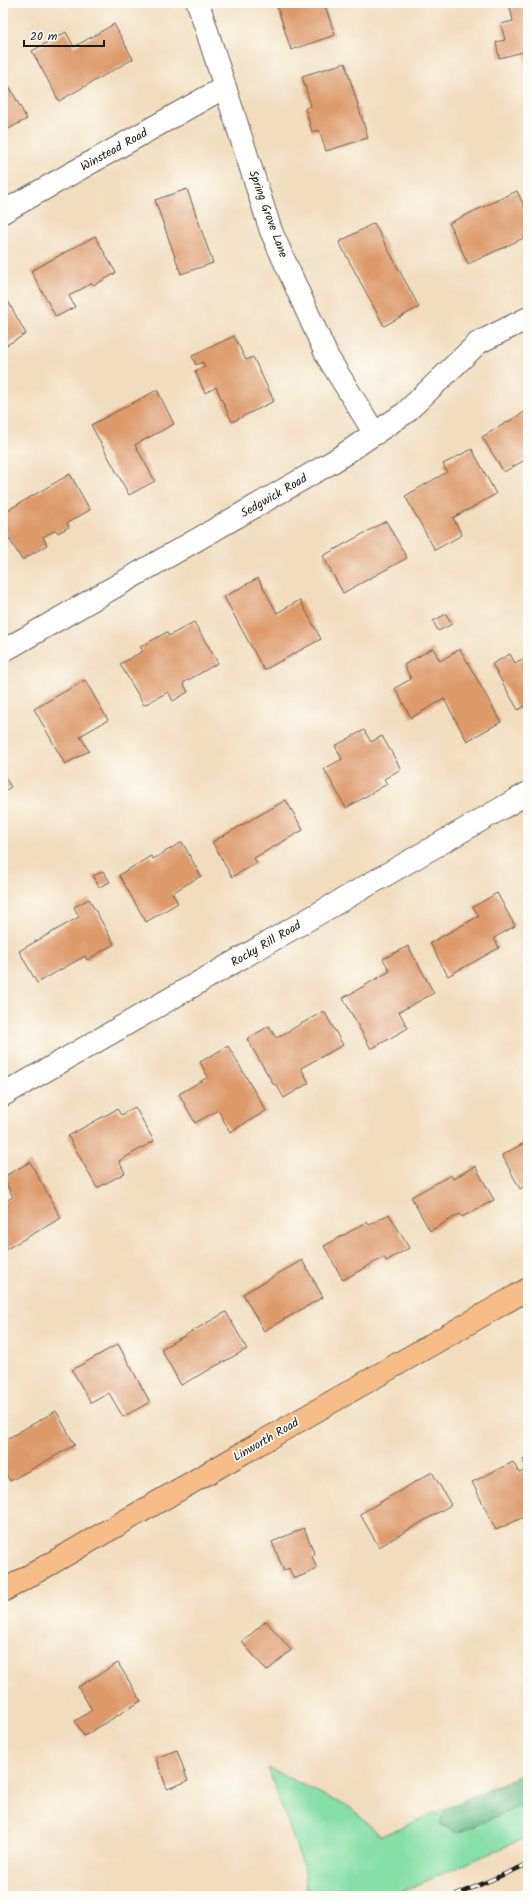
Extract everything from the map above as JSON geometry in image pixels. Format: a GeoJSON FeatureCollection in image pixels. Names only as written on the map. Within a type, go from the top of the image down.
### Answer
{"type":"FeatureCollection","features":[{"type":"Feature","properties":{"kind":"main road","name":"Linworth Road"},"geometry":{"type":"LineString","coordinates":[[3,1591],[528,1289]]}},
{"type":"Feature","properties":{"kind":"street","name":"Spring Grove Lane"},"geometry":{"type":"LineString","coordinates":[[198,3],[272,231],[327,356],[375,434]]}},
{"type":"Feature","properties":{"kind":"street","name":"Winstead Road"},"geometry":{"type":"LineString","coordinates":[[3,212],[225,87]]}},
{"type":"Feature","properties":{"kind":"street","name":"Sedgwick Road"},"geometry":{"type":"LineString","coordinates":[[3,651],[334,461],[405,413],[478,343],[528,318]]}},
{"type":"Feature","properties":{"kind":"street","name":"Rocky Rill Road"},"geometry":{"type":"LineString","coordinates":[[3,1095],[528,793]]}},
{"type":"Feature","properties":{"kind":"green space"},"geometry":{"type":"Polygon","coordinates":[[[268,1768],[351,1808],[381,1836],[446,1808],[440,1824],[457,1833],[528,1803],[528,1837],[391,1896],[305,1896],[305,1871],[268,1768]]]}},
{"type":"Feature","properties":{"kind":"green space"},"geometry":{"type":"Polygon","coordinates":[[[528,1772],[528,1803],[457,1833],[440,1824],[446,1808],[528,1772]]]}},
{"type":"Feature","properties":{"kind":"building"},"geometry":{"type":"Polygon","coordinates":[[[276,3],[324,3],[335,35],[291,50],[276,3]]]}},
{"type":"Feature","properties":{"kind":"building"},"geometry":{"type":"Polygon","coordinates":[[[509,3],[528,3],[528,72],[523,52],[499,58],[496,42],[505,40],[501,24],[513,21],[509,3]]]}},
{"type":"Feature","properties":{"kind":"building"},"geometry":{"type":"Polygon","coordinates":[[[114,24],[133,59],[59,101],[32,51],[66,32],[74,47],[114,24]]]}},
{"type":"Feature","properties":{"kind":"building"},"geometry":{"type":"Polygon","coordinates":[[[345,63],[368,138],[326,151],[319,130],[312,132],[305,108],[311,106],[302,76],[345,63]]]}},
{"type":"Feature","properties":{"kind":"building"},"geometry":{"type":"Polygon","coordinates":[[[9,86],[27,119],[3,132],[3,90],[9,86]]]}},
{"type":"Feature","properties":{"kind":"building"},"geometry":{"type":"Polygon","coordinates":[[[187,189],[213,263],[181,274],[155,200],[187,189]]]}},
{"type":"Feature","properties":{"kind":"building"},"geometry":{"type":"Polygon","coordinates":[[[517,191],[528,214],[528,236],[468,264],[449,223],[517,191]]]}},
{"type":"Feature","properties":{"kind":"building"},"geometry":{"type":"Polygon","coordinates":[[[374,223],[419,307],[384,326],[339,242],[374,223]]]}},
{"type":"Feature","properties":{"kind":"building"},"geometry":{"type":"Polygon","coordinates":[[[95,236],[116,273],[94,285],[92,283],[69,296],[75,307],[56,317],[31,271],[95,236]]]}},
{"type":"Feature","properties":{"kind":"building"},"geometry":{"type":"Polygon","coordinates":[[[3,292],[26,334],[3,347],[3,292]]]}},
{"type":"Feature","properties":{"kind":"building"},"geometry":{"type":"Polygon","coordinates":[[[234,336],[246,360],[253,357],[274,401],[232,422],[216,387],[205,393],[195,371],[205,367],[203,362],[196,365],[192,356],[234,336]]]}},
{"type":"Feature","properties":{"kind":"building"},"geometry":{"type":"Polygon","coordinates":[[[157,390],[174,424],[135,445],[155,481],[129,495],[91,425],[157,390]]]}},
{"type":"Feature","properties":{"kind":"building"},"geometry":{"type":"Polygon","coordinates":[[[528,410],[528,458],[504,472],[482,437],[528,410]]]}},
{"type":"Feature","properties":{"kind":"building"},"geometry":{"type":"Polygon","coordinates":[[[472,449],[496,494],[453,518],[462,535],[435,550],[405,496],[447,472],[443,464],[472,449]]]}},
{"type":"Feature","properties":{"kind":"building"},"geometry":{"type":"Polygon","coordinates":[[[70,474],[90,510],[67,523],[69,527],[58,533],[56,530],[43,537],[47,545],[22,560],[3,528],[3,513],[70,474]]]}},
{"type":"Feature","properties":{"kind":"building"},"geometry":{"type":"Polygon","coordinates":[[[386,521],[407,558],[343,593],[323,556],[386,521]]]}},
{"type":"Feature","properties":{"kind":"building"},"geometry":{"type":"Polygon","coordinates":[[[258,578],[277,613],[300,600],[321,639],[264,670],[224,597],[258,578]]]}},
{"type":"Feature","properties":{"kind":"building"},"geometry":{"type":"Polygon","coordinates":[[[446,614],[452,624],[438,631],[433,621],[446,614]]]}},
{"type":"Feature","properties":{"kind":"building"},"geometry":{"type":"Polygon","coordinates":[[[194,622],[218,663],[183,683],[188,692],[173,701],[168,692],[144,705],[120,664],[143,651],[140,647],[167,632],[169,636],[194,622]]]}},
{"type":"Feature","properties":{"kind":"building"},"geometry":{"type":"Polygon","coordinates":[[[433,648],[440,661],[460,649],[501,722],[467,741],[444,699],[411,718],[395,688],[411,679],[404,665],[433,648]]]}},
{"type":"Feature","properties":{"kind":"building"},"geometry":{"type":"Polygon","coordinates":[[[510,654],[515,663],[528,656],[528,704],[518,710],[492,664],[510,654]]]}},
{"type":"Feature","properties":{"kind":"building"},"geometry":{"type":"Polygon","coordinates":[[[85,680],[108,720],[80,736],[89,751],[65,764],[34,709],[85,680]]]}},
{"type":"Feature","properties":{"kind":"building"},"geometry":{"type":"Polygon","coordinates":[[[364,730],[371,742],[382,736],[401,769],[384,779],[387,784],[346,808],[324,769],[342,759],[335,746],[364,730]]]}},
{"type":"Feature","properties":{"kind":"building"},"geometry":{"type":"Polygon","coordinates":[[[3,774],[11,787],[3,792],[3,774]]]}},
{"type":"Feature","properties":{"kind":"building"},"geometry":{"type":"Polygon","coordinates":[[[286,800],[303,830],[254,858],[257,863],[232,877],[212,842],[286,800]]]}},
{"type":"Feature","properties":{"kind":"building"},"geometry":{"type":"Polygon","coordinates":[[[182,842],[201,876],[172,893],[178,903],[146,922],[119,875],[151,856],[153,859],[182,842]]]}},
{"type":"Feature","properties":{"kind":"building"},"geometry":{"type":"Polygon","coordinates":[[[103,871],[110,882],[99,887],[93,876],[103,871]]]}},
{"type":"Feature","properties":{"kind":"building"},"geometry":{"type":"Polygon","coordinates":[[[497,893],[515,926],[494,938],[499,948],[448,976],[430,943],[479,916],[473,907],[497,893]]]}},
{"type":"Feature","properties":{"kind":"building"},"geometry":{"type":"Polygon","coordinates":[[[89,899],[114,944],[87,960],[85,956],[37,983],[19,951],[79,917],[74,907],[89,899]]]}},
{"type":"Feature","properties":{"kind":"building"},"geometry":{"type":"Polygon","coordinates":[[[408,946],[434,993],[399,1012],[408,1028],[371,1049],[343,998],[390,971],[383,959],[408,946]]]}},
{"type":"Feature","properties":{"kind":"building"},"geometry":{"type":"Polygon","coordinates":[[[324,1011],[343,1045],[301,1068],[309,1083],[284,1098],[276,1084],[274,1085],[247,1039],[269,1026],[276,1038],[324,1011]]]}},
{"type":"Feature","properties":{"kind":"building"},"geometry":{"type":"Polygon","coordinates":[[[228,1046],[266,1111],[230,1132],[218,1110],[195,1123],[179,1094],[208,1077],[200,1062],[228,1046]]]}},
{"type":"Feature","properties":{"kind":"building"},"geometry":{"type":"Polygon","coordinates":[[[135,1107],[154,1141],[119,1161],[125,1173],[97,1188],[68,1136],[117,1109],[121,1115],[135,1107]]]}},
{"type":"Feature","properties":{"kind":"building"},"geometry":{"type":"Polygon","coordinates":[[[528,1141],[528,1184],[520,1189],[502,1155],[528,1141]]]}},
{"type":"Feature","properties":{"kind":"building"},"geometry":{"type":"Polygon","coordinates":[[[30,1162],[61,1218],[3,1251],[3,1203],[13,1197],[3,1177],[30,1162]]]}},
{"type":"Feature","properties":{"kind":"building"},"geometry":{"type":"Polygon","coordinates":[[[475,1166],[494,1200],[462,1217],[460,1214],[430,1231],[411,1197],[451,1175],[453,1179],[475,1166]]]}},
{"type":"Feature","properties":{"kind":"building"},"geometry":{"type":"Polygon","coordinates":[[[389,1214],[409,1248],[386,1261],[384,1257],[343,1280],[324,1246],[367,1222],[369,1225],[389,1214]]]}},
{"type":"Feature","properties":{"kind":"building"},"geometry":{"type":"Polygon","coordinates":[[[302,1260],[323,1297],[264,1331],[243,1294],[302,1260]]]}},
{"type":"Feature","properties":{"kind":"building"},"geometry":{"type":"Polygon","coordinates":[[[226,1312],[247,1349],[181,1385],[161,1349],[226,1312]]]}},
{"type":"Feature","properties":{"kind":"building"},"geometry":{"type":"Polygon","coordinates":[[[118,1344],[150,1402],[123,1417],[109,1393],[91,1403],[72,1370],[118,1344]]]}},
{"type":"Feature","properties":{"kind":"building"},"geometry":{"type":"Polygon","coordinates":[[[56,1411],[75,1445],[10,1481],[3,1469],[3,1441],[56,1411]]]}},
{"type":"Feature","properties":{"kind":"building"},"geometry":{"type":"Polygon","coordinates":[[[528,1457],[528,1469],[523,1459],[528,1457]]]}},
{"type":"Feature","properties":{"kind":"building"},"geometry":{"type":"Polygon","coordinates":[[[513,1462],[519,1473],[528,1469],[528,1515],[496,1530],[472,1482],[513,1462]]]}},
{"type":"Feature","properties":{"kind":"building"},"geometry":{"type":"Polygon","coordinates":[[[432,1472],[451,1505],[379,1547],[360,1514],[432,1472]]]}},
{"type":"Feature","properties":{"kind":"building"},"geometry":{"type":"Polygon","coordinates":[[[304,1528],[315,1555],[312,1556],[317,1569],[294,1579],[289,1568],[284,1571],[272,1542],[304,1528]]]}},
{"type":"Feature","properties":{"kind":"building"},"geometry":{"type":"Polygon","coordinates":[[[266,1621],[291,1650],[267,1671],[242,1642],[266,1621]]]}},
{"type":"Feature","properties":{"kind":"building"},"geometry":{"type":"Polygon","coordinates":[[[118,1663],[141,1701],[84,1736],[75,1721],[92,1710],[78,1687],[118,1663]]]}},
{"type":"Feature","properties":{"kind":"building"},"geometry":{"type":"Polygon","coordinates":[[[177,1750],[188,1781],[167,1789],[156,1758],[177,1750]]]}},
{"type":"Feature","properties":{"kind":"railway"},"geometry":{"type":"LineString","coordinates":[[454,1896],[528,1864]]}}]}
